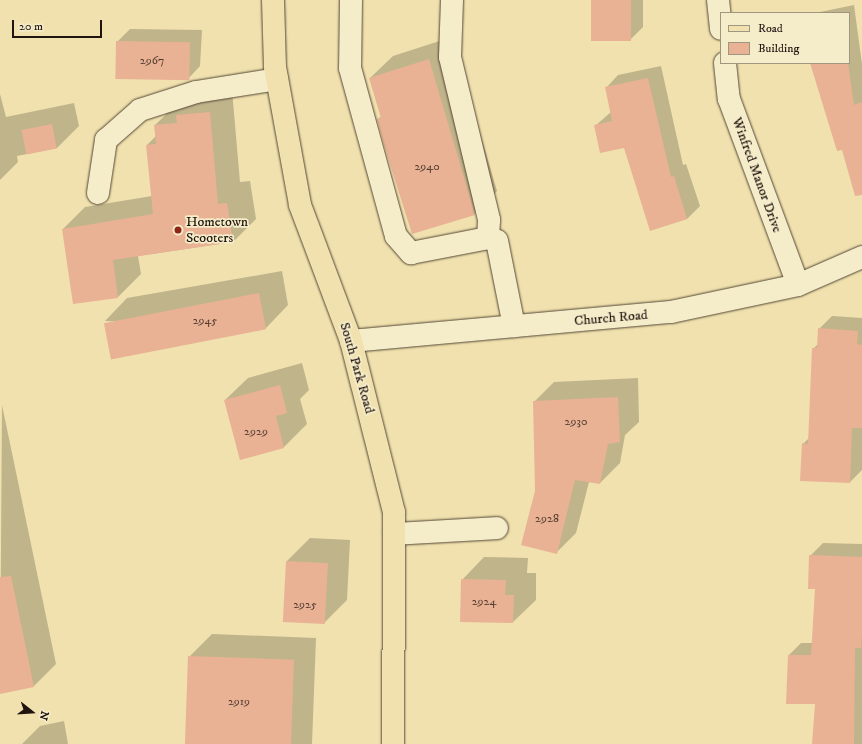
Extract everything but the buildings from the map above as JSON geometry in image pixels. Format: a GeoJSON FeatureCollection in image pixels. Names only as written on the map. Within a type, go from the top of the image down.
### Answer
{"type":"FeatureCollection","features":[{"type":"Feature","properties":{"kind":"main road","name":"South Park Road"},"geometry":{"type":"LineString","coordinates":[[273,0],[276,79],[300,205],[351,341],[394,512],[393,744]]}},
{"type":"Feature","properties":{"kind":"street"},"geometry":{"type":"LineString","coordinates":[[352,0],[350,68],[396,236],[411,253],[488,238],[497,242],[514,326]]}},
{"type":"Feature","properties":{"kind":"street"},"geometry":{"type":"LineString","coordinates":[[452,0],[450,56],[489,220],[488,238]]}},
{"type":"Feature","properties":{"kind":"street"},"geometry":{"type":"LineString","coordinates":[[718,0],[720,19]]}},
{"type":"Feature","properties":{"kind":"street","name":"Winfred Manor Drive"},"geometry":{"type":"LineString","coordinates":[[725,64],[729,98],[798,285]]}},
{"type":"Feature","properties":{"kind":"street"},"geometry":{"type":"LineString","coordinates":[[98,193],[106,140],[140,110],[196,92],[276,79]]}},
{"type":"Feature","properties":{"kind":"street","name":"Church Road"},"geometry":{"type":"LineString","coordinates":[[351,341],[671,312],[798,285],[862,257]]}},
{"type":"Feature","properties":{"kind":"street"},"geometry":{"type":"LineString","coordinates":[[394,534],[497,528]]}},
{"type":"Feature","properties":{"kind":"place","name":"Hometown Scooters"},"geometry":{"type":"Point","coordinates":[178,230]}}]}
